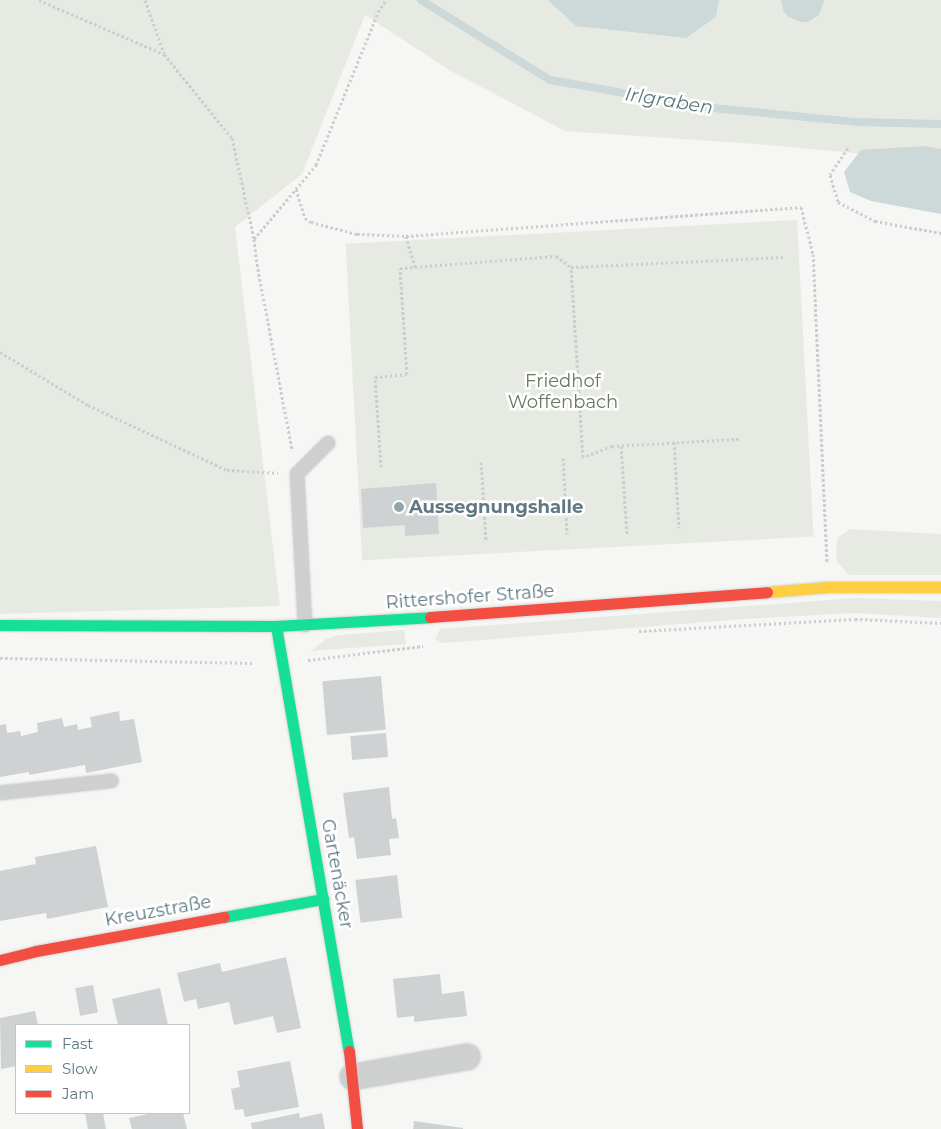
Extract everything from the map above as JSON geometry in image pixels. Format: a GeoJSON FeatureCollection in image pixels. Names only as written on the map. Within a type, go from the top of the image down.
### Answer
{"type":"FeatureCollection","features":[{"type":"Feature","properties":{"kind":"street","name":"Rittershofer Straße"},"geometry":{"type":"LineString","coordinates":[[0,625],[305,625],[828,588],[941,587]]}},
{"type":"Feature","properties":{"kind":"street","name":"Gartenäcker"},"geometry":{"type":"LineString","coordinates":[[276,626],[353,1077],[357,1129]]}},
{"type":"Feature","properties":{"kind":"street","name":"Kreuzstraße"},"geometry":{"type":"LineString","coordinates":[[0,960],[46,949],[323,899]]}},
{"type":"Feature","properties":{"kind":"street"},"geometry":{"type":"LineString","coordinates":[[353,1077],[467,1057]]}},
{"type":"Feature","properties":{"kind":"lane"},"geometry":{"type":"LineString","coordinates":[[305,625],[297,474],[328,443]]}},
{"type":"Feature","properties":{"kind":"lane"},"geometry":{"type":"LineString","coordinates":[[0,793],[111,781]]}},
{"type":"Feature","properties":{"kind":"path"},"geometry":{"type":"LineString","coordinates":[[39,0],[164,54]]}},
{"type":"Feature","properties":{"kind":"path"},"geometry":{"type":"LineString","coordinates":[[0,352],[88,405],[227,470],[297,474],[256,259],[254,239],[232,138],[164,54],[145,0]]}},
{"type":"Feature","properties":{"kind":"path"},"geometry":{"type":"LineString","coordinates":[[254,239],[316,165],[378,12],[386,0]]}},
{"type":"Feature","properties":{"kind":"path"},"geometry":{"type":"LineString","coordinates":[[848,148],[830,176],[838,202],[875,221],[941,233]]}},
{"type":"Feature","properties":{"kind":"path"},"geometry":{"type":"LineString","coordinates":[[296,189],[306,218],[311,222],[357,234],[406,236],[801,207],[813,254],[828,588]]}},
{"type":"Feature","properties":{"kind":"path"},"geometry":{"type":"LineString","coordinates":[[406,236],[415,267]]}},
{"type":"Feature","properties":{"kind":"path"},"geometry":{"type":"LineString","coordinates":[[381,467],[375,377],[407,374],[400,268],[556,256],[571,267],[784,257]]}},
{"type":"Feature","properties":{"kind":"path"},"geometry":{"type":"LineString","coordinates":[[571,267],[583,457],[612,446],[739,439]]}},
{"type":"Feature","properties":{"kind":"path"},"geometry":{"type":"LineString","coordinates":[[674,442],[679,528]]}},
{"type":"Feature","properties":{"kind":"path"},"geometry":{"type":"LineString","coordinates":[[621,446],[627,534]]}},
{"type":"Feature","properties":{"kind":"path"},"geometry":{"type":"LineString","coordinates":[[563,458],[567,534]]}},
{"type":"Feature","properties":{"kind":"path"},"geometry":{"type":"LineString","coordinates":[[481,462],[486,541]]}},
{"type":"Feature","properties":{"kind":"path"},"geometry":{"type":"LineString","coordinates":[[637,631],[855,619],[941,623]]}},
{"type":"Feature","properties":{"kind":"path"},"geometry":{"type":"LineString","coordinates":[[0,658],[282,663],[432,646]]}},
{"type":"Feature","properties":{"kind":"green space"},"geometry":{"type":"Polygon","coordinates":[[[0,0],[941,0],[941,161],[756,144],[565,131],[449,70],[365,15],[302,174],[235,227],[280,606],[0,614],[0,0]]]}},
{"type":"Feature","properties":{"kind":"green space","name":"Friedhof Woffenbach"},"geometry":{"type":"Polygon","coordinates":[[[797,220],[814,537],[362,560],[346,244],[797,220]]]}},
{"type":"Feature","properties":{"kind":"green space"},"geometry":{"type":"Polygon","coordinates":[[[850,529],[941,534],[941,575],[849,575],[837,562],[836,551],[838,537],[850,529]]]}},
{"type":"Feature","properties":{"kind":"green space"},"geometry":{"type":"Polygon","coordinates":[[[856,598],[941,601],[941,618],[855,613],[744,619],[443,643],[435,639],[440,629],[856,598]]]}},
{"type":"Feature","properties":{"kind":"green space"},"geometry":{"type":"Polygon","coordinates":[[[404,630],[406,644],[311,651],[326,639],[339,635],[404,630]]]}},
{"type":"Feature","properties":{"kind":"shaded area"},"geometry":{"type":"Polygon","coordinates":[[[548,0],[719,0],[716,17],[686,38],[576,26],[548,0]]]}},
{"type":"Feature","properties":{"kind":"shaded area"},"geometry":{"type":"Polygon","coordinates":[[[781,0],[824,1],[819,15],[808,22],[801,22],[787,16],[783,10],[781,0]]]}},
{"type":"Feature","properties":{"kind":"shaded area"},"geometry":{"type":"Polygon","coordinates":[[[924,146],[941,149],[941,214],[871,201],[850,192],[844,172],[861,150],[924,146]]]}},
{"type":"Feature","properties":{"kind":"building","name":"Aussegnungshalle"},"geometry":{"type":"Polygon","coordinates":[[[436,483],[439,534],[405,536],[405,525],[363,528],[361,489],[436,483]]]}},
{"type":"Feature","properties":{"kind":"building"},"geometry":{"type":"Polygon","coordinates":[[[381,676],[386,730],[327,735],[322,681],[381,676]]]}},
{"type":"Feature","properties":{"kind":"building"},"geometry":{"type":"Polygon","coordinates":[[[119,711],[120,721],[134,719],[142,762],[86,773],[85,765],[29,775],[29,772],[0,777],[0,725],[6,724],[7,733],[20,731],[21,736],[38,732],[37,723],[62,718],[64,727],[77,724],[78,730],[92,727],[90,717],[119,711]]]}},
{"type":"Feature","properties":{"kind":"building"},"geometry":{"type":"Polygon","coordinates":[[[386,733],[388,757],[352,760],[350,736],[386,733]]]}},
{"type":"Feature","properties":{"kind":"building"},"geometry":{"type":"Polygon","coordinates":[[[389,787],[392,819],[396,818],[399,838],[389,839],[391,855],[357,859],[354,837],[349,838],[343,793],[389,787]]]}},
{"type":"Feature","properties":{"kind":"building"},"geometry":{"type":"Polygon","coordinates":[[[96,846],[108,907],[47,919],[46,913],[0,921],[0,871],[36,864],[35,857],[96,846]]]}},
{"type":"Feature","properties":{"kind":"building"},"geometry":{"type":"Polygon","coordinates":[[[397,875],[402,918],[361,923],[355,880],[397,875]]]}},
{"type":"Feature","properties":{"kind":"building"},"geometry":{"type":"Polygon","coordinates":[[[286,957],[301,1028],[277,1033],[273,1016],[234,1025],[229,1002],[198,1009],[196,999],[184,1002],[177,973],[220,963],[222,972],[286,957]]]}},
{"type":"Feature","properties":{"kind":"building"},"geometry":{"type":"Polygon","coordinates":[[[440,974],[442,994],[464,991],[467,1016],[414,1022],[414,1016],[397,1018],[393,979],[440,974]]]}},
{"type":"Feature","properties":{"kind":"building"},"geometry":{"type":"Polygon","coordinates":[[[93,985],[98,1013],[80,1016],[75,988],[93,985]]]}},
{"type":"Feature","properties":{"kind":"building"},"geometry":{"type":"Polygon","coordinates":[[[160,988],[168,1024],[118,1024],[112,999],[160,988]]]}},
{"type":"Feature","properties":{"kind":"building"},"geometry":{"type":"Polygon","coordinates":[[[35,1011],[38,1024],[15,1024],[15,1066],[1,1069],[0,1018],[35,1011]]]}},
{"type":"Feature","properties":{"kind":"building"},"geometry":{"type":"Polygon","coordinates":[[[290,1061],[299,1107],[245,1117],[243,1109],[235,1110],[231,1089],[240,1087],[237,1071],[290,1061]]]}},
{"type":"Feature","properties":{"kind":"building"},"geometry":{"type":"Polygon","coordinates":[[[299,1113],[300,1118],[322,1113],[325,1129],[252,1129],[251,1123],[299,1113]]]}},
{"type":"Feature","properties":{"kind":"building"},"geometry":{"type":"Polygon","coordinates":[[[85,1114],[103,1114],[106,1129],[88,1129],[85,1114]]]}},
{"type":"Feature","properties":{"kind":"building"},"geometry":{"type":"Polygon","coordinates":[[[148,1114],[183,1114],[187,1129],[132,1129],[129,1118],[148,1114]]]}},
{"type":"Feature","properties":{"kind":"building"},"geometry":{"type":"Polygon","coordinates":[[[414,1121],[463,1128],[463,1129],[413,1129],[414,1121]]]}},
{"type":"Feature","properties":{"kind":"waterway","name":"Irlgraben"},"geometry":{"type":"LineString","coordinates":[[421,0],[550,80],[703,107],[857,122],[941,124]]}},
{"type":"Feature","properties":{"kind":"traffic: fast"},"geometry":{"type":"LineString","coordinates":[[0,625],[276,626],[430,617]]}},
{"type":"Feature","properties":{"kind":"traffic: fast"},"geometry":{"type":"LineString","coordinates":[[276,626],[349,1051]]}},
{"type":"Feature","properties":{"kind":"traffic: fast"},"geometry":{"type":"LineString","coordinates":[[224,917],[323,899]]}},
{"type":"Feature","properties":{"kind":"traffic: slow"},"geometry":{"type":"LineString","coordinates":[[767,592],[828,587],[941,587]]}},
{"type":"Feature","properties":{"kind":"traffic: jam"},"geometry":{"type":"LineString","coordinates":[[430,617],[767,592]]}},
{"type":"Feature","properties":{"kind":"traffic: jam"},"geometry":{"type":"LineString","coordinates":[[0,960],[36,951],[224,917]]}},
{"type":"Feature","properties":{"kind":"traffic: jam"},"geometry":{"type":"LineString","coordinates":[[349,1051],[357,1129]]}},
{"type":"Feature","properties":{"kind":"place","name":"Aussegnungshalle"},"geometry":{"type":"Point","coordinates":[399,507]}}]}
